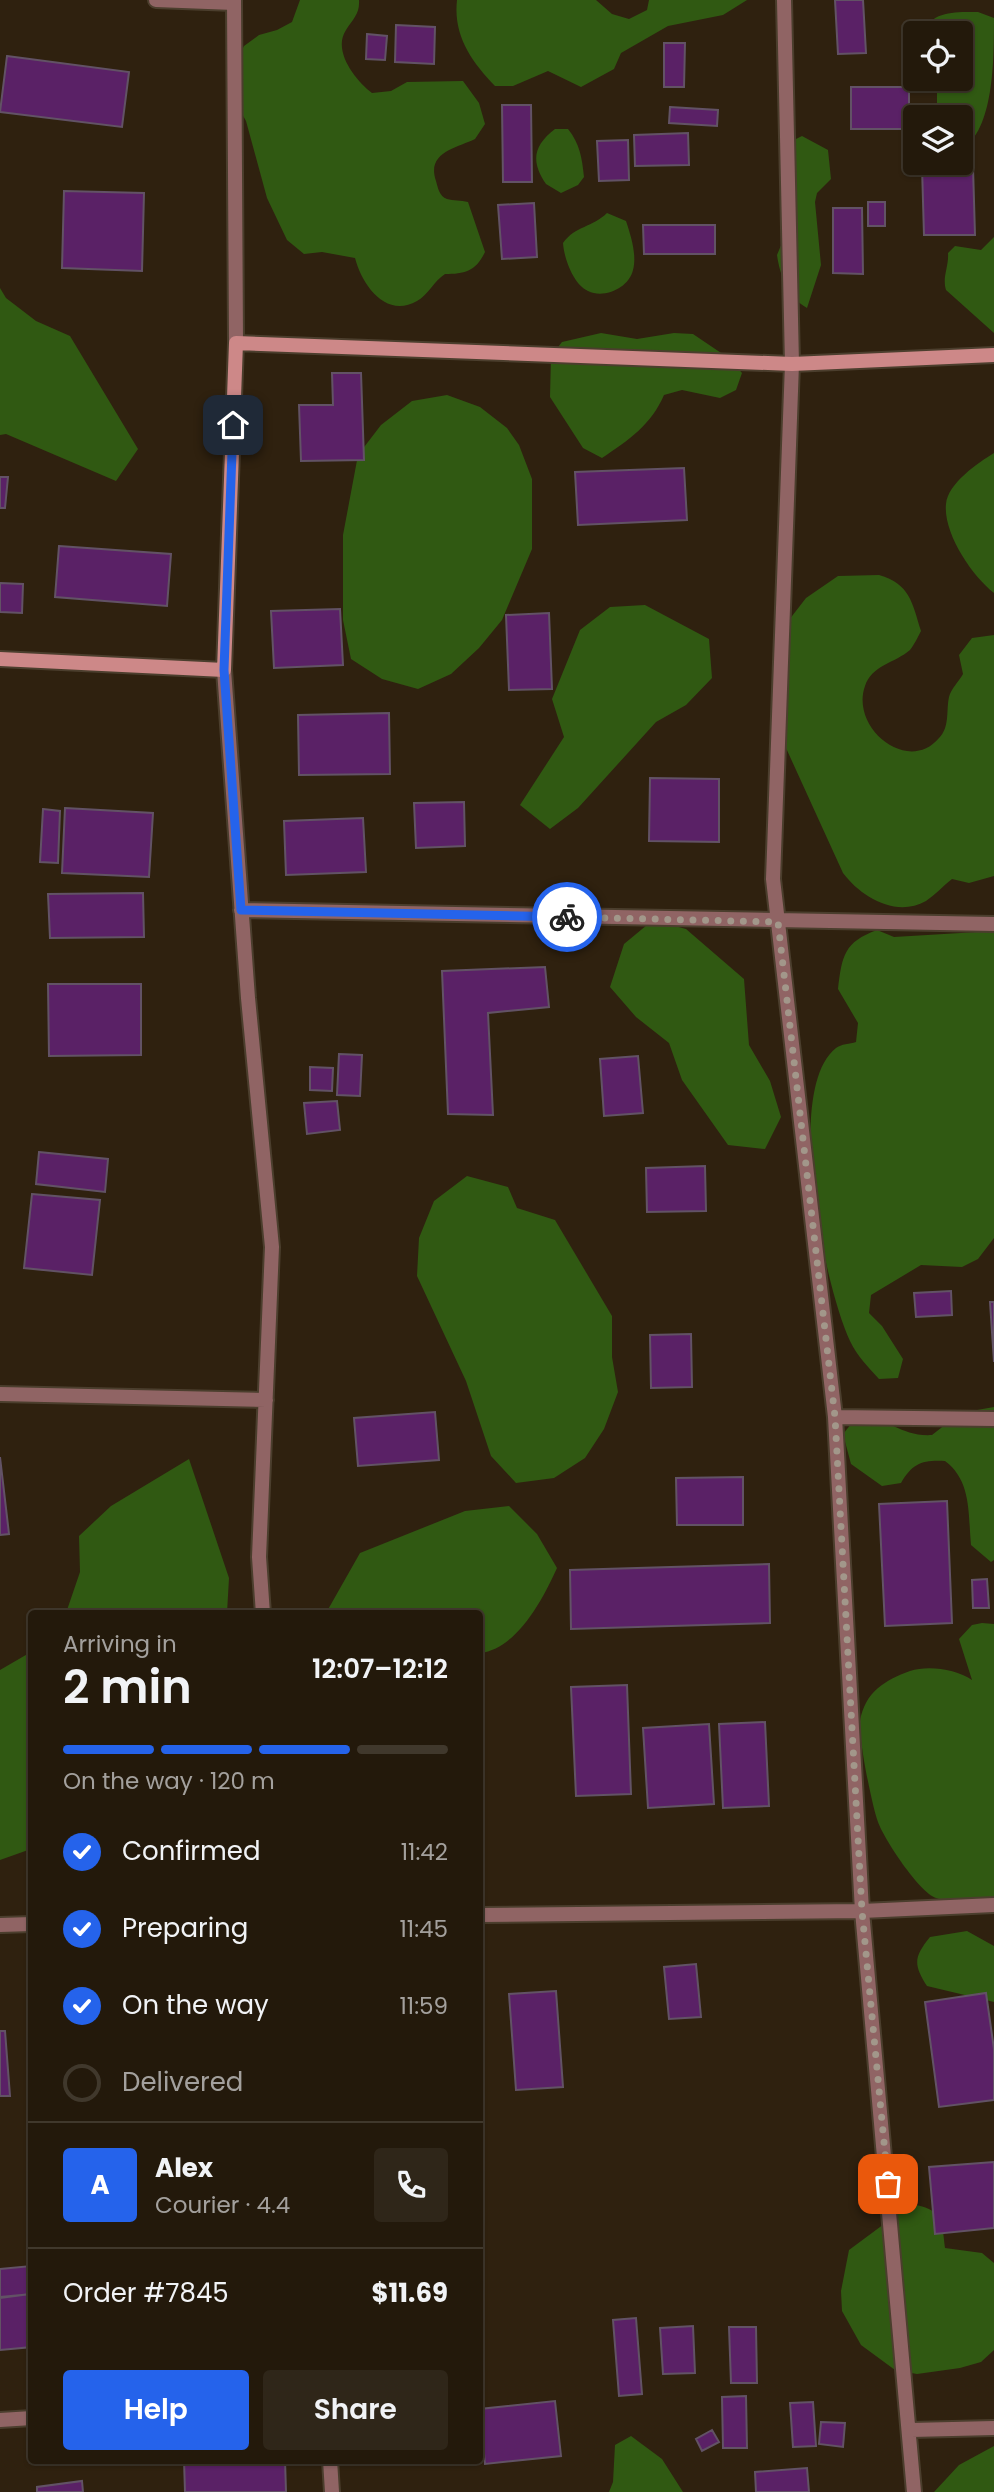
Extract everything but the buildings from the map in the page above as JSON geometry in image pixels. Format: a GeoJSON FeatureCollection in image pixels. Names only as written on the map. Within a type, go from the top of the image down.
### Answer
{"type":"FeatureCollection","features":[{"type":"Feature","properties":{"kind":"street"},"geometry":{"type":"LineString","coordinates":[[156,0],[234,2],[236,343],[224,670],[241,910],[272,1247],[259,1557],[263,1610]]}},
{"type":"Feature","properties":{"kind":"street"},"geometry":{"type":"LineString","coordinates":[[784,0],[792,364],[774,879],[835,1417],[862,1911],[915,2492]]}},
{"type":"Feature","properties":{"kind":"street"},"geometry":{"type":"LineString","coordinates":[[236,343],[792,364],[994,355]]}},
{"type":"Feature","properties":{"kind":"street"},"geometry":{"type":"LineString","coordinates":[[0,659],[224,670]]}},
{"type":"Feature","properties":{"kind":"street"},"geometry":{"type":"LineString","coordinates":[[241,910],[994,925]]}},
{"type":"Feature","properties":{"kind":"street"},"geometry":{"type":"LineString","coordinates":[[0,1394],[266,1400]]}},
{"type":"Feature","properties":{"kind":"street"},"geometry":{"type":"LineString","coordinates":[[835,1417],[994,1419]]}},
{"type":"Feature","properties":{"kind":"street"},"geometry":{"type":"LineString","coordinates":[[483,1915],[862,1911],[994,1905]]}},
{"type":"Feature","properties":{"kind":"street"},"geometry":{"type":"LineString","coordinates":[[0,1925],[28,1924]]}},
{"type":"Feature","properties":{"kind":"street"},"geometry":{"type":"LineString","coordinates":[[0,2420],[28,2418]]}},
{"type":"Feature","properties":{"kind":"street"},"geometry":{"type":"LineString","coordinates":[[911,2430],[994,2428]]}},
{"type":"Feature","properties":{"kind":"street"},"geometry":{"type":"LineString","coordinates":[[330,2464],[332,2492]]}},
{"type":"Feature","properties":{"kind":"green space"},"geometry":{"type":"Polygon","coordinates":[[[300,0],[359,0],[357,13],[342,38],[342,47],[353,73],[372,93],[391,91],[407,82],[463,81],[479,103],[485,124],[475,139],[439,157],[434,171],[438,189],[444,198],[468,202],[485,252],[474,267],[464,272],[445,274],[417,301],[395,306],[377,296],[363,279],[355,258],[322,252],[304,254],[287,240],[267,198],[246,121],[237,105],[235,63],[244,46],[259,35],[292,22],[300,0]]]}},
{"type":"Feature","properties":{"kind":"green space"},"geometry":{"type":"Polygon","coordinates":[[[457,0],[596,0],[612,14],[629,19],[647,10],[649,0],[747,0],[723,15],[668,26],[621,53],[614,69],[581,87],[548,71],[513,86],[495,86],[471,57],[461,36],[457,0]]]}},
{"type":"Feature","properties":{"kind":"green space"},"geometry":{"type":"Polygon","coordinates":[[[978,12],[994,18],[990,93],[986,111],[973,138],[973,105],[937,105],[937,91],[973,91],[973,21],[931,21],[954,13],[978,12]]]}},
{"type":"Feature","properties":{"kind":"green space"},"geometry":{"type":"Polygon","coordinates":[[[555,129],[568,129],[572,135],[580,152],[584,177],[578,185],[561,193],[546,184],[536,161],[542,141],[555,129]]]}},
{"type":"Feature","properties":{"kind":"green space"},"geometry":{"type":"Polygon","coordinates":[[[802,136],[828,150],[831,179],[817,193],[815,202],[821,265],[807,308],[795,298],[786,285],[777,255],[789,226],[794,140],[802,136]]]}},
{"type":"Feature","properties":{"kind":"green space"},"geometry":{"type":"Polygon","coordinates":[[[607,213],[626,221],[633,246],[634,264],[627,282],[615,290],[601,294],[588,291],[578,283],[567,263],[563,243],[573,233],[607,213]]]}},
{"type":"Feature","properties":{"kind":"green space"},"geometry":{"type":"Polygon","coordinates":[[[994,237],[994,333],[946,290],[945,281],[948,253],[955,246],[981,250],[994,237]]]}},
{"type":"Feature","properties":{"kind":"green space"},"geometry":{"type":"Polygon","coordinates":[[[0,288],[6,298],[36,321],[70,336],[138,449],[116,481],[6,434],[0,435],[0,288]]]}},
{"type":"Feature","properties":{"kind":"green space"},"geometry":{"type":"Polygon","coordinates":[[[601,333],[637,339],[674,333],[693,334],[730,359],[742,373],[736,390],[720,398],[682,390],[664,395],[646,423],[602,458],[583,448],[550,397],[551,356],[562,342],[601,333]]]}},
{"type":"Feature","properties":{"kind":"green space"},"geometry":{"type":"Polygon","coordinates":[[[447,395],[480,407],[507,428],[519,445],[532,479],[532,549],[502,620],[479,648],[451,674],[418,689],[382,679],[351,659],[343,620],[343,535],[358,455],[381,425],[412,401],[447,395]]]}},
{"type":"Feature","properties":{"kind":"green space"},"geometry":{"type":"Polygon","coordinates":[[[994,453],[994,593],[977,576],[961,553],[949,528],[946,504],[958,481],[994,453]]]}},
{"type":"Feature","properties":{"kind":"green space"},"geometry":{"type":"Polygon","coordinates":[[[879,575],[904,589],[912,603],[921,631],[910,650],[873,673],[865,686],[863,702],[866,717],[874,731],[885,742],[898,749],[912,751],[926,748],[939,738],[946,724],[950,694],[963,674],[959,655],[972,638],[994,635],[994,876],[969,883],[952,879],[926,901],[915,906],[891,906],[869,897],[843,873],[786,748],[782,726],[782,629],[806,598],[838,576],[879,575]]]}},
{"type":"Feature","properties":{"kind":"green space"},"geometry":{"type":"Polygon","coordinates":[[[645,605],[709,639],[712,678],[686,705],[656,722],[578,808],[550,829],[520,805],[564,737],[552,699],[580,630],[610,607],[645,605]]]}},
{"type":"Feature","properties":{"kind":"green space"},"geometry":{"type":"Polygon","coordinates":[[[653,920],[686,929],[744,979],[749,1045],[770,1081],[781,1117],[765,1149],[728,1145],[682,1080],[669,1043],[636,1017],[610,987],[624,944],[653,920]]]}},
{"type":"Feature","properties":{"kind":"green space"},"geometry":{"type":"Polygon","coordinates":[[[877,930],[894,937],[994,931],[994,1238],[978,1259],[962,1267],[921,1265],[871,1295],[869,1313],[882,1326],[903,1359],[898,1378],[879,1379],[853,1346],[840,1315],[821,1236],[811,1145],[812,1104],[820,1070],[836,1048],[856,1042],[858,1023],[838,989],[843,959],[851,945],[877,930]]]}},
{"type":"Feature","properties":{"kind":"green space"},"geometry":{"type":"Polygon","coordinates":[[[467,1176],[508,1187],[517,1208],[555,1220],[612,1316],[612,1357],[618,1392],[604,1429],[585,1458],[554,1478],[516,1483],[491,1456],[466,1381],[417,1276],[419,1238],[434,1201],[467,1176]]]}},
{"type":"Feature","properties":{"kind":"green space"},"geometry":{"type":"Polygon","coordinates":[[[994,1407],[994,1560],[991,1562],[971,1545],[969,1511],[964,1488],[954,1469],[945,1461],[919,1464],[901,1483],[882,1486],[851,1464],[843,1434],[856,1418],[867,1418],[911,1433],[932,1435],[946,1424],[964,1420],[977,1410],[994,1407]]]}},
{"type":"Feature","properties":{"kind":"green space"},"geometry":{"type":"Polygon","coordinates":[[[189,1459],[229,1578],[227,1610],[67,1610],[80,1572],[79,1536],[111,1506],[189,1459]]]}},
{"type":"Feature","properties":{"kind":"green space"},"geometry":{"type":"Polygon","coordinates":[[[509,1506],[537,1534],[557,1568],[527,1621],[506,1642],[483,1652],[483,1610],[328,1610],[360,1553],[465,1511],[509,1506]]]}},
{"type":"Feature","properties":{"kind":"green space"},"geometry":{"type":"Polygon","coordinates":[[[994,1624],[994,1907],[936,1898],[921,1886],[903,1864],[878,1822],[860,1729],[863,1711],[871,1695],[885,1683],[910,1671],[933,1668],[958,1673],[972,1680],[959,1639],[972,1625],[994,1624]]]}},
{"type":"Feature","properties":{"kind":"green space"},"geometry":{"type":"Polygon","coordinates":[[[28,1654],[28,1850],[0,1860],[0,1670],[28,1654]]]}},
{"type":"Feature","properties":{"kind":"green space"},"geometry":{"type":"Polygon","coordinates":[[[967,1931],[994,1946],[994,2002],[927,1986],[919,1972],[918,1955],[930,1937],[967,1931]]]}},
{"type":"Feature","properties":{"kind":"green space"},"geometry":{"type":"Polygon","coordinates":[[[911,2204],[929,2209],[939,2217],[945,2248],[982,2253],[994,2263],[994,2350],[981,2362],[917,2374],[895,2370],[861,2345],[842,2311],[841,2291],[849,2250],[911,2204]]]}},
{"type":"Feature","properties":{"kind":"green space"},"geometry":{"type":"Polygon","coordinates":[[[631,2436],[662,2459],[683,2492],[609,2492],[613,2482],[615,2445],[631,2436]]]}},
{"type":"Feature","properties":{"kind":"green space"},"geometry":{"type":"Polygon","coordinates":[[[994,2446],[994,2492],[934,2492],[959,2465],[994,2446]]]}},
{"type":"Feature","properties":{"kind":"way so far"},"geometry":{"type":"LineString","coordinates":[[567,917],[778,922],[835,1417],[862,1911],[888,2184]]}},
{"type":"Feature","properties":{"kind":"route"},"geometry":{"type":"LineString","coordinates":[[233,425],[224,670],[241,910],[567,917]]}}]}
